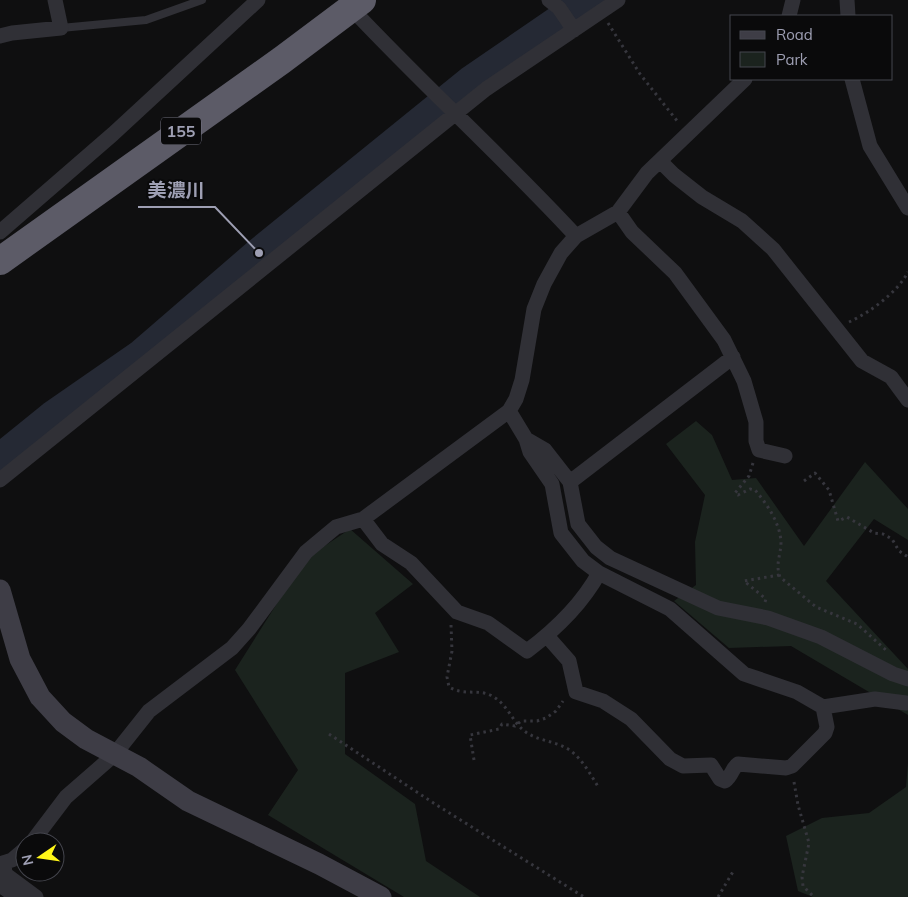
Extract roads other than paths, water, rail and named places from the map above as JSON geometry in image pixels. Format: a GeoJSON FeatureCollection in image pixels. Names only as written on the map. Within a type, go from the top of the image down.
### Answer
{"type":"FeatureCollection","features":[{"type":"Feature","properties":{"kind":"highway","name":"155"},"geometry":{"type":"LineString","coordinates":[[0,260],[282,60],[356,4]]}},
{"type":"Feature","properties":{"kind":"street"},"geometry":{"type":"LineString","coordinates":[[0,36],[61,28],[55,0]]}},
{"type":"Feature","properties":{"kind":"street"},"geometry":{"type":"LineString","coordinates":[[0,480],[486,89],[618,0]]}},
{"type":"Feature","properties":{"kind":"street"},"geometry":{"type":"LineString","coordinates":[[789,15],[793,0]]}},
{"type":"Feature","properties":{"kind":"street"},"geometry":{"type":"LineString","coordinates":[[847,0],[848,15]]}},
{"type":"Feature","properties":{"kind":"street"},"geometry":{"type":"LineString","coordinates":[[0,232],[113,134],[254,1]]}},
{"type":"Feature","properties":{"kind":"street"},"geometry":{"type":"LineString","coordinates":[[356,4],[455,115],[527,183],[576,236]]}},
{"type":"Feature","properties":{"kind":"street"},"geometry":{"type":"LineString","coordinates":[[554,4],[574,30]]}},
{"type":"Feature","properties":{"kind":"street"},"geometry":{"type":"LineString","coordinates":[[40,832],[66,797],[114,755],[149,711],[232,648],[249,629],[306,552],[336,527],[363,519],[509,411],[522,380],[534,309],[544,284],[561,253],[576,236],[618,212],[647,172],[744,80]]}},
{"type":"Feature","properties":{"kind":"street"},"geometry":{"type":"LineString","coordinates":[[852,80],[870,146],[908,208]]}},
{"type":"Feature","properties":{"kind":"street"},"geometry":{"type":"LineString","coordinates":[[660,161],[674,176],[702,197],[742,221],[773,249],[862,361],[891,377],[908,400]]}},
{"type":"Feature","properties":{"kind":"street"},"geometry":{"type":"LineString","coordinates":[[618,212],[632,232],[675,273],[724,340],[744,381],[756,422],[756,440],[759,450],[785,456]]}},
{"type":"Feature","properties":{"kind":"street"},"geometry":{"type":"LineString","coordinates":[[570,482],[733,357]]}},
{"type":"Feature","properties":{"kind":"street"},"geometry":{"type":"LineString","coordinates":[[509,411],[526,439],[530,452],[552,484],[561,533],[583,560],[599,573],[670,609],[744,674],[797,692],[823,707],[875,699],[906,703]]}},
{"type":"Feature","properties":{"kind":"street"},"geometry":{"type":"LineString","coordinates":[[526,439],[545,450],[570,482],[578,524],[596,547],[610,558],[718,608],[761,617],[821,637],[893,674],[908,679]]}},
{"type":"Feature","properties":{"kind":"street"},"geometry":{"type":"LineString","coordinates":[[363,519],[382,544],[411,563],[455,610],[488,622],[527,651],[547,636],[590,590],[599,573]]}},
{"type":"Feature","properties":{"kind":"street"},"geometry":{"type":"LineString","coordinates":[[0,590],[20,659],[40,697],[63,722],[86,739],[139,767],[188,801],[319,864],[381,897]]}},
{"type":"Feature","properties":{"kind":"street"},"geometry":{"type":"LineString","coordinates":[[547,636],[569,661],[579,694],[603,701],[632,719],[670,759],[683,766],[711,765],[720,779],[725,781],[730,778],[735,766],[738,764],[786,768],[792,766],[825,733],[827,727],[823,707]]}},
{"type":"Feature","properties":{"kind":"street"},"geometry":{"type":"LineString","coordinates":[[15,857],[2,864],[5,874],[36,897]]}},
{"type":"Feature","properties":{"kind":"street"},"geometry":{"type":"LineString","coordinates":[[0,887],[17,897]]}},
{"type":"Feature","properties":{"kind":"lane"},"geometry":{"type":"LineString","coordinates":[[61,28],[146,20],[178,4],[202,0]]}},
{"type":"Feature","properties":{"kind":"waterway"},"geometry":{"type":"LineString","coordinates":[[0,459],[53,416],[141,355],[259,253],[471,81],[589,0]]}},
{"type":"Feature","properties":{"kind":"place","name":"美濃川"},"geometry":{"type":"Point","coordinates":[259,253]}}]}
